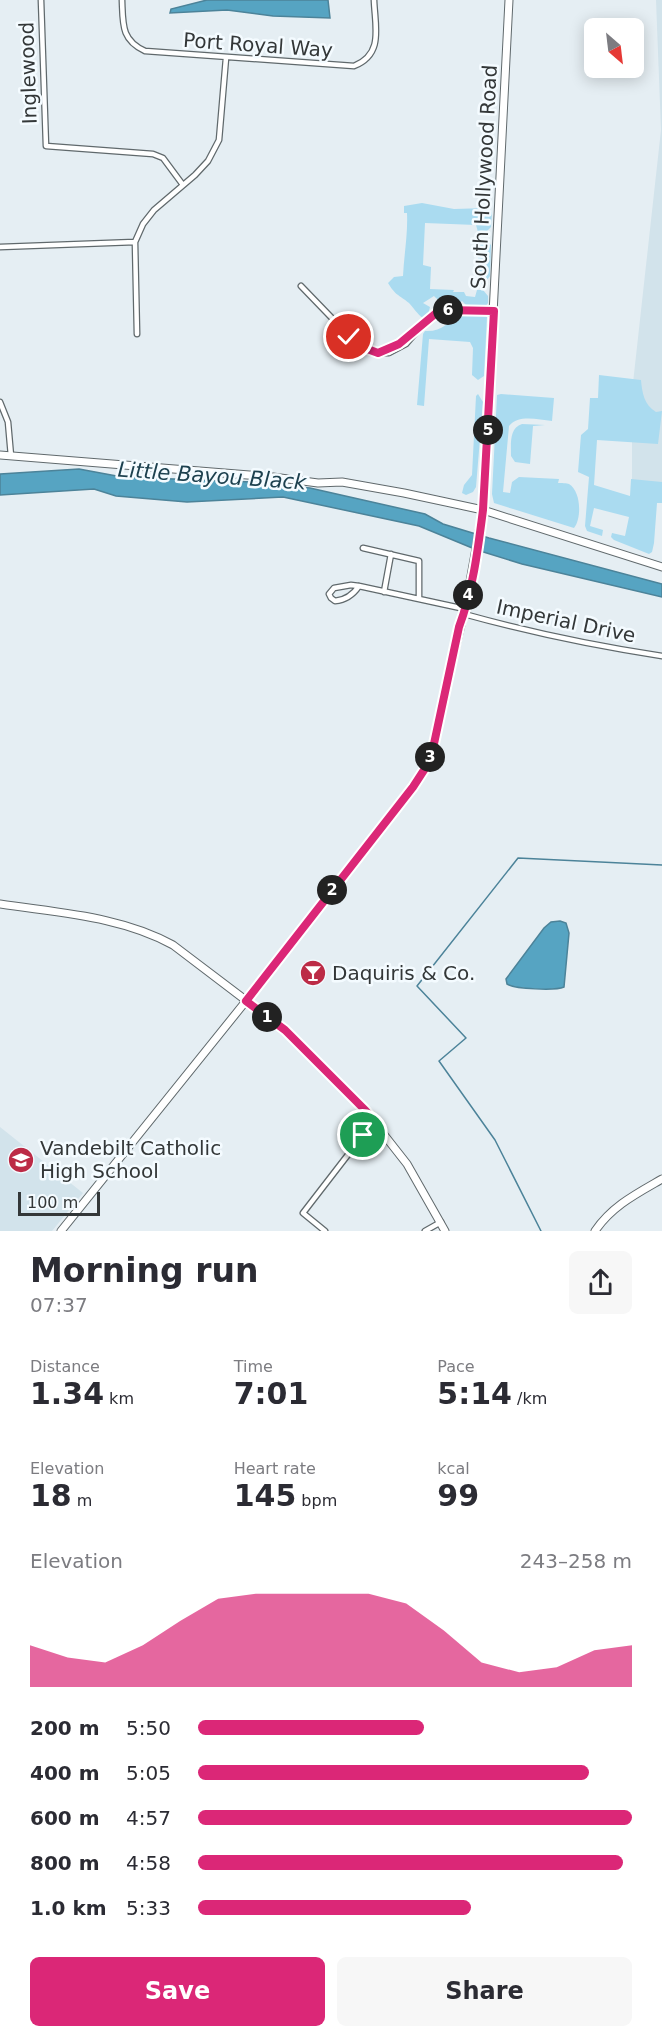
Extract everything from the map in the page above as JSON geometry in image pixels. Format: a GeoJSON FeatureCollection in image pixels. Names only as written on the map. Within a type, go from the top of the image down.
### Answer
{"type":"FeatureCollection","features":[{"type":"Feature","properties":{"kind":"main road","name":"South Hollywood Road"},"geometry":{"type":"LineString","coordinates":[[503,0],[507,35]]}},
{"type":"Feature","properties":{"kind":"main road","name":"South Hollywood Road"},"geometry":{"type":"LineString","coordinates":[[61,1231],[246,1001],[413,787],[432,753],[459,627],[465,611],[483,510],[509,0]]}},
{"type":"Feature","properties":{"kind":"main road"},"geometry":{"type":"LineString","coordinates":[[0,455],[273,477],[318,483],[342,482],[483,510],[662,567]]}},
{"type":"Feature","properties":{"kind":"main road"},"geometry":{"type":"LineString","coordinates":[[0,904],[114,923],[156,935],[174,945],[285,1030],[374,1121],[407,1164],[445,1231]]}},
{"type":"Feature","properties":{"kind":"main road"},"geometry":{"type":"LineString","coordinates":[[595,1231],[607,1214],[622,1202],[662,1179]]}},
{"type":"Feature","properties":{"kind":"street","name":"Inglewood"},"geometry":{"type":"LineString","coordinates":[[40,0],[46,146],[153,154],[163,158],[183,185]]}},
{"type":"Feature","properties":{"kind":"street","name":"Port Royal Way"},"geometry":{"type":"LineString","coordinates":[[122,0],[123,24],[127,38],[145,51],[354,66],[364,62],[372,54],[375,42],[374,0]]}},
{"type":"Feature","properties":{"kind":"street"},"geometry":{"type":"LineString","coordinates":[[137,334],[135,242],[142,224],[154,210],[208,161],[219,140],[226,58]]}},
{"type":"Feature","properties":{"kind":"street"},"geometry":{"type":"LineString","coordinates":[[0,247],[135,242]]}},
{"type":"Feature","properties":{"kind":"street"},"geometry":{"type":"LineString","coordinates":[[301,286],[356,343],[378,353],[399,344],[435,314],[445,310],[494,311]]}},
{"type":"Feature","properties":{"kind":"street"},"geometry":{"type":"LineString","coordinates":[[0,402],[8,422],[11,456]]}},
{"type":"Feature","properties":{"kind":"street"},"geometry":{"type":"LineString","coordinates":[[363,548],[419,561],[419,599]]}},
{"type":"Feature","properties":{"kind":"street"},"geometry":{"type":"LineString","coordinates":[[384,592],[391,554]]}},
{"type":"Feature","properties":{"kind":"street"},"geometry":{"type":"LineString","coordinates":[[359,586],[355,592],[343,600],[335,601],[329,594],[334,588],[359,586]]}},
{"type":"Feature","properties":{"kind":"street","name":"Imperial Drive"},"geometry":{"type":"LineString","coordinates":[[359,586],[465,611],[513,628],[662,656]]}},
{"type":"Feature","properties":{"kind":"street"},"geometry":{"type":"LineString","coordinates":[[325,1231],[303,1213],[374,1121]]}},
{"type":"Feature","properties":{"kind":"street"},"geometry":{"type":"LineString","coordinates":[[425,1231],[441,1222]]}},
{"type":"Feature","properties":{"kind":"shaded area"},"geometry":{"type":"Polygon","coordinates":[[[207,0],[328,0],[330,18],[273,16],[227,10],[170,13],[171,9],[207,0]]]}},
{"type":"Feature","properties":{"kind":"shaded area"},"geometry":{"type":"Polygon","coordinates":[[[656,0],[662,0],[662,488],[632,484],[632,392],[661,130],[656,0]]]}},
{"type":"Feature","properties":{"kind":"shaded area"},"geometry":{"type":"Polygon","coordinates":[[[422,203],[454,209],[487,208],[492,212],[491,227],[486,232],[478,232],[476,225],[425,223],[423,265],[431,267],[430,289],[454,290],[453,292],[464,292],[466,296],[475,297],[477,290],[483,290],[488,296],[488,303],[485,307],[468,307],[462,301],[455,306],[450,306],[434,296],[423,303],[430,307],[428,315],[423,318],[409,303],[395,293],[388,283],[394,277],[403,276],[407,221],[404,206],[422,203]]]}},
{"type":"Feature","properties":{"kind":"shaded area"},"geometry":{"type":"Polygon","coordinates":[[[474,238],[484,238],[491,245],[490,276],[484,284],[472,283],[472,281],[477,281],[479,241],[474,238]]]}},
{"type":"Feature","properties":{"kind":"shaded area"},"geometry":{"type":"Polygon","coordinates":[[[460,313],[483,314],[487,317],[484,376],[478,380],[472,375],[473,348],[470,342],[429,339],[424,406],[417,405],[423,334],[425,331],[436,330],[444,326],[460,313]]]}},
{"type":"Feature","properties":{"kind":"shaded area"},"geometry":{"type":"Polygon","coordinates":[[[599,375],[641,380],[646,402],[656,412],[662,411],[658,444],[597,440],[594,485],[630,496],[631,479],[662,482],[662,503],[657,503],[654,543],[652,552],[649,554],[611,537],[612,533],[625,536],[629,517],[594,508],[590,526],[603,530],[602,536],[587,531],[585,526],[589,477],[578,472],[581,435],[588,429],[590,398],[598,398],[599,375]]]}},
{"type":"Feature","properties":{"kind":"shaded area"},"geometry":{"type":"Polygon","coordinates":[[[478,394],[483,402],[476,487],[473,492],[466,495],[462,493],[464,485],[472,475],[476,396],[478,394]]]}},
{"type":"Feature","properties":{"kind":"shaded area"},"geometry":{"type":"Polygon","coordinates":[[[497,395],[554,398],[552,421],[523,419],[509,426],[503,492],[510,493],[512,482],[519,477],[559,479],[558,483],[569,484],[576,492],[579,505],[577,524],[574,528],[494,503],[492,494],[497,395]]]}},
{"type":"Feature","properties":{"kind":"shaded area"},"geometry":{"type":"Polygon","coordinates":[[[522,424],[545,425],[533,426],[530,464],[515,462],[511,456],[513,433],[522,424]]]}},
{"type":"Feature","properties":{"kind":"shaded area"},"geometry":{"type":"Polygon","coordinates":[[[79,469],[122,477],[252,482],[310,488],[425,514],[443,524],[489,538],[662,584],[662,597],[522,564],[477,550],[419,526],[283,497],[187,502],[116,496],[94,489],[0,495],[0,474],[79,469]]]}},
{"type":"Feature","properties":{"kind":"shaded area"},"geometry":{"type":"Polygon","coordinates":[[[551,922],[566,923],[569,933],[564,987],[535,989],[507,984],[506,979],[544,928],[551,922]]]}},
{"type":"Feature","properties":{"kind":"shaded area","name":"Vandebilt Catholic High School"},"geometry":{"type":"Polygon","coordinates":[[[0,1127],[83,1193],[52,1231],[0,1231],[0,1127]]]}},
{"type":"Feature","properties":{"kind":"waterway"},"geometry":{"type":"LineString","coordinates":[[541,1231],[495,1140],[439,1061],[466,1038],[417,986],[518,858],[662,865]]}},
{"type":"Feature","properties":{"kind":"place","name":"Daquiris & Co."},"geometry":{"type":"Point","coordinates":[313,973]}},
{"type":"Feature","properties":{"kind":"place","name":"Vandebilt Catholic High School"},"geometry":{"type":"Point","coordinates":[21,1160]}},
{"type":"Feature","properties":{"kind":"route"},"geometry":{"type":"LineString","coordinates":[[349,337],[362,347],[378,353],[399,344],[435,314],[445,310],[494,311],[480,534],[432,753],[413,787],[246,1001],[285,1030],[365,1110],[374,1121],[363,1135]]}},
{"type":"Feature","properties":{"kind":"water label","name":"Little Bayou Black"},"geometry":{"type":"Point","coordinates":[212,476]}}]}
